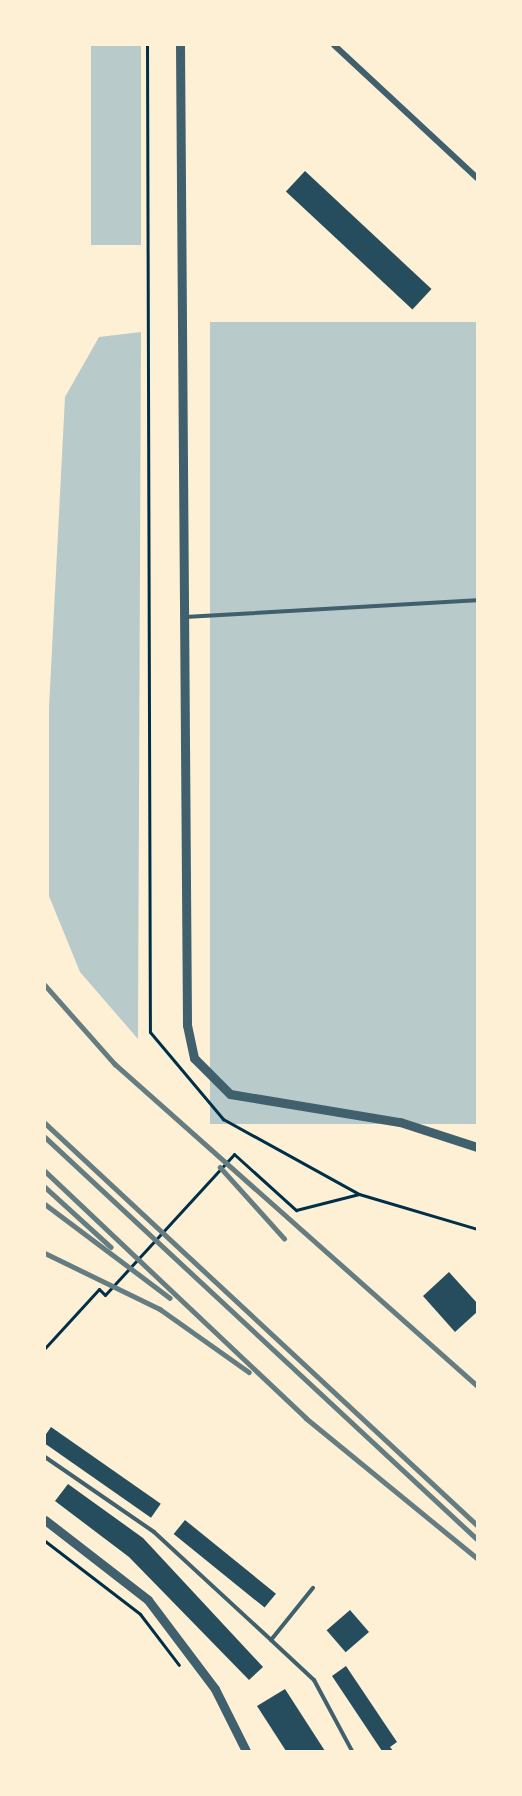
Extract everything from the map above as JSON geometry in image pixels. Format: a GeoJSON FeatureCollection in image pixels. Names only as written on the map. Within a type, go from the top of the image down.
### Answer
{"type":"FeatureCollection","features":[{"type":"Feature","properties":{"kind":"street"},"geometry":{"type":"LineString","coordinates":[[180,45],[187,1026],[194,1058],[230,1094],[400,1122],[477,1147]]}},
{"type":"Feature","properties":{"kind":"street"},"geometry":{"type":"LineString","coordinates":[[334,45],[477,178]]}},
{"type":"Feature","properties":{"kind":"street"},"geometry":{"type":"LineString","coordinates":[[45,1520],[148,1600],[215,1689],[246,1751]]}},
{"type":"Feature","properties":{"kind":"lane"},"geometry":{"type":"LineString","coordinates":[[184,617],[477,600]]}},
{"type":"Feature","properties":{"kind":"lane"},"geometry":{"type":"LineString","coordinates":[[45,1457],[154,1532],[314,1680],[352,1751]]}},
{"type":"Feature","properties":{"kind":"lane"},"geometry":{"type":"LineString","coordinates":[[271,1640],[313,1588]]}},
{"type":"Feature","properties":{"kind":"path"},"geometry":{"type":"LineString","coordinates":[[147,45],[150,1032],[224,1119],[360,1194],[477,1229]]}},
{"type":"Feature","properties":{"kind":"path"},"geometry":{"type":"LineString","coordinates":[[45,1348],[99,1290],[105,1295],[234,1154],[296,1210],[360,1194]]}},
{"type":"Feature","properties":{"kind":"path"},"geometry":{"type":"LineString","coordinates":[[45,1541],[140,1614],[183,1670]]}},
{"type":"Feature","properties":{"kind":"shaded area"},"geometry":{"type":"Polygon","coordinates":[[[91,45],[141,45],[141,245],[91,245],[91,45]]]}},
{"type":"Feature","properties":{"kind":"shaded area"},"geometry":{"type":"Polygon","coordinates":[[[210,322],[477,322],[477,1124],[210,1124],[210,322]]]}},
{"type":"Feature","properties":{"kind":"shaded area"},"geometry":{"type":"Polygon","coordinates":[[[141,332],[138,1039],[80,972],[49,896],[49,708],[65,397],[99,337],[141,332]]]}},
{"type":"Feature","properties":{"kind":"building"},"geometry":{"type":"Polygon","coordinates":[[[305,171],[432,289],[412,309],[286,191],[305,171]]]}},
{"type":"Feature","properties":{"kind":"building"},"geometry":{"type":"Polygon","coordinates":[[[449,1272],[477,1303],[477,1312],[455,1332],[423,1296],[449,1272]]]}},
{"type":"Feature","properties":{"kind":"building"},"geometry":{"type":"Polygon","coordinates":[[[51,1427],[161,1504],[151,1518],[45,1444],[45,1436],[51,1427]]]}},
{"type":"Feature","properties":{"kind":"building"},"geometry":{"type":"Polygon","coordinates":[[[68,1484],[143,1538],[263,1667],[249,1680],[129,1557],[55,1501],[68,1484]]]}},
{"type":"Feature","properties":{"kind":"building"},"geometry":{"type":"Polygon","coordinates":[[[185,1520],[276,1594],[265,1608],[174,1534],[185,1520]]]}},
{"type":"Feature","properties":{"kind":"building"},"geometry":{"type":"Polygon","coordinates":[[[350,1610],[369,1632],[346,1652],[327,1630],[350,1610]]]}},
{"type":"Feature","properties":{"kind":"building"},"geometry":{"type":"Polygon","coordinates":[[[346,1666],[397,1742],[390,1747],[393,1751],[382,1751],[332,1676],[346,1666]]]}},
{"type":"Feature","properties":{"kind":"building"},"geometry":{"type":"Polygon","coordinates":[[[285,1689],[325,1751],[286,1751],[257,1706],[285,1689]]]}},
{"type":"Feature","properties":{"kind":"railway"},"geometry":{"type":"LineString","coordinates":[[45,985],[115,1064],[477,1385]]}},
{"type":"Feature","properties":{"kind":"railway"},"geometry":{"type":"LineString","coordinates":[[45,1123],[477,1525]]}},
{"type":"Feature","properties":{"kind":"railway"},"geometry":{"type":"LineString","coordinates":[[45,1137],[477,1539]]}},
{"type":"Feature","properties":{"kind":"railway"},"geometry":{"type":"LineString","coordinates":[[220,1167],[284,1238]]}},
{"type":"Feature","properties":{"kind":"railway"},"geometry":{"type":"LineString","coordinates":[[45,1171],[306,1418],[477,1558]]}},
{"type":"Feature","properties":{"kind":"railway"},"geometry":{"type":"LineString","coordinates":[[45,1187],[111,1247]]}},
{"type":"Feature","properties":{"kind":"railway"},"geometry":{"type":"LineString","coordinates":[[45,1204],[170,1298]]}},
{"type":"Feature","properties":{"kind":"railway"},"geometry":{"type":"LineString","coordinates":[[45,1253],[160,1309],[249,1372]]}}]}
